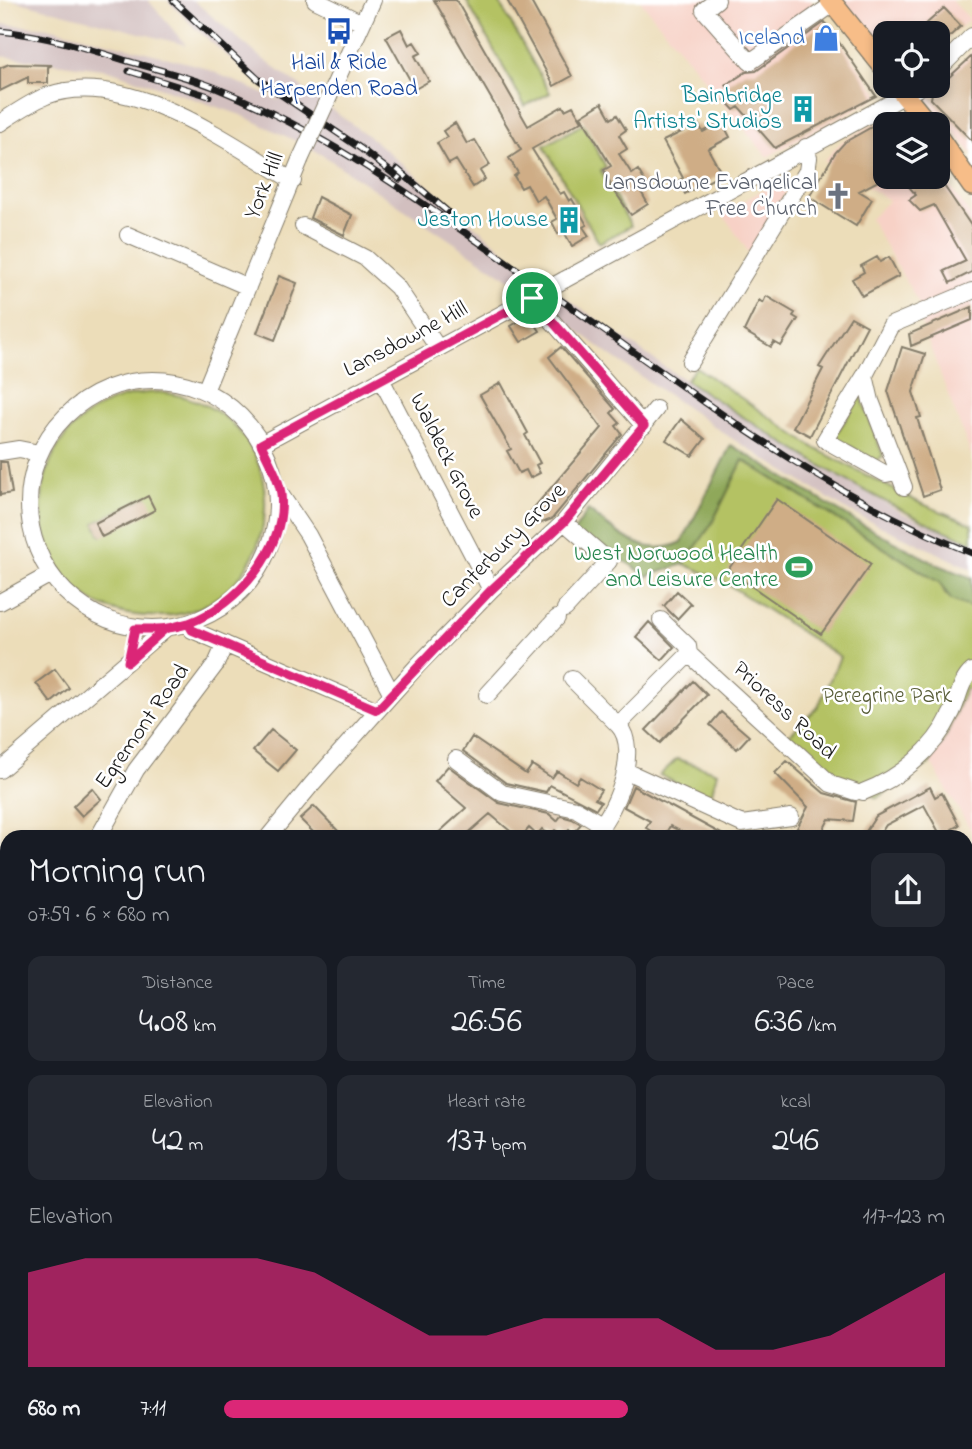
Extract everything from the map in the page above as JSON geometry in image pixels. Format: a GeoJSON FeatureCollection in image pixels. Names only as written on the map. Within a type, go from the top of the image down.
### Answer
{"type":"FeatureCollection","features":[{"type":"Feature","properties":{"kind":"main road"},"geometry":{"type":"LineString","coordinates":[[831,2],[873,54]]}},
{"type":"Feature","properties":{"kind":"main road"},"geometry":{"type":"LineString","coordinates":[[950,154],[972,186]]}},
{"type":"Feature","properties":{"kind":"street"},"geometry":{"type":"LineString","coordinates":[[315,0],[362,23]]}},
{"type":"Feature","properties":{"kind":"street","name":"York Hill"},"geometry":{"type":"LineString","coordinates":[[205,391],[300,160],[373,0]]}},
{"type":"Feature","properties":{"kind":"street"},"geometry":{"type":"LineString","coordinates":[[717,0],[704,10],[750,62],[831,2]]}},
{"type":"Feature","properties":{"kind":"street"},"geometry":{"type":"LineString","coordinates":[[950,58],[972,36]]}},
{"type":"Feature","properties":{"kind":"street"},"geometry":{"type":"LineString","coordinates":[[0,123],[23,107],[48,96],[76,91],[113,93],[192,121],[293,181]]}},
{"type":"Feature","properties":{"kind":"street","name":"Lansdowne Hill"},"geometry":{"type":"LineString","coordinates":[[261,444],[438,348],[532,302],[564,279],[892,98]]}},
{"type":"Feature","properties":{"kind":"street"},"geometry":{"type":"LineString","coordinates":[[691,362],[807,170],[810,158],[806,147]]}},
{"type":"Feature","properties":{"kind":"street"},"geometry":{"type":"LineString","coordinates":[[303,226],[365,258],[397,287],[438,348]]}},
{"type":"Feature","properties":{"kind":"street"},"geometry":{"type":"LineString","coordinates":[[128,235],[248,287]]}},
{"type":"Feature","properties":{"kind":"street"},"geometry":{"type":"LineString","coordinates":[[865,375],[900,480],[825,440],[865,375],[891,325],[972,291]]}},
{"type":"Feature","properties":{"kind":"street"},"geometry":{"type":"LineString","coordinates":[[532,302],[644,426]]}},
{"type":"Feature","properties":{"kind":"street","name":"Waldeck Grove"},"geometry":{"type":"LineString","coordinates":[[382,379],[491,590]]}},
{"type":"Feature","properties":{"kind":"street"},"geometry":{"type":"LineString","coordinates":[[281,495],[273,544],[256,571],[228,600],[188,623],[165,629],[135,629],[107,622],[79,607],[58,588],[38,551],[29,512],[28,485],[38,453],[66,415],[93,395],[136,380],[158,381],[205,391],[230,407],[261,444],[281,495],[308,536],[392,694]]}},
{"type":"Feature","properties":{"kind":"street","name":"Canterbury Grove"},"geometry":{"type":"LineString","coordinates":[[278,830],[377,710],[491,590],[564,522],[656,409]]}},
{"type":"Feature","properties":{"kind":"street"},"geometry":{"type":"LineString","coordinates":[[0,452],[19,449],[38,453]]}},
{"type":"Feature","properties":{"kind":"street"},"geometry":{"type":"LineString","coordinates":[[487,695],[609,561],[564,522]]}},
{"type":"Feature","properties":{"kind":"street"},"geometry":{"type":"LineString","coordinates":[[278,526],[308,536]]}},
{"type":"Feature","properties":{"kind":"street"},"geometry":{"type":"LineString","coordinates":[[0,602],[49,575]]}},
{"type":"Feature","properties":{"kind":"street","name":"Prioress Road"},"geometry":{"type":"LineString","coordinates":[[661,620],[688,646],[689,654],[831,784],[859,792],[883,785],[939,737],[953,712],[964,677],[972,671]]}},
{"type":"Feature","properties":{"kind":"street"},"geometry":{"type":"LineString","coordinates":[[188,623],[192,630],[377,710]]}},
{"type":"Feature","properties":{"kind":"street"},"geometry":{"type":"LineString","coordinates":[[128,662],[135,629]]}},
{"type":"Feature","properties":{"kind":"street"},"geometry":{"type":"LineString","coordinates":[[0,770],[165,629]]}},
{"type":"Feature","properties":{"kind":"street","name":"Egremont Road"},"geometry":{"type":"LineString","coordinates":[[102,830],[136,770],[216,664],[225,644]]}},
{"type":"Feature","properties":{"kind":"street"},"geometry":{"type":"LineString","coordinates":[[618,725],[689,654]]}},
{"type":"Feature","properties":{"kind":"street"},"geometry":{"type":"LineString","coordinates":[[572,679],[625,735],[626,771],[597,830]]}},
{"type":"Feature","properties":{"kind":"street"},"geometry":{"type":"LineString","coordinates":[[456,759],[502,793],[576,809],[596,830]]}},
{"type":"Feature","properties":{"kind":"street"},"geometry":{"type":"LineString","coordinates":[[626,771],[742,824],[791,817]]}},
{"type":"Feature","properties":{"kind":"shaded area"},"geometry":{"type":"Polygon","coordinates":[[[12,0],[148,0],[186,45],[12,0]]]}},
{"type":"Feature","properties":{"kind":"shaded area"},"geometry":{"type":"Polygon","coordinates":[[[167,0],[193,0],[259,56],[375,141],[531,273],[663,366],[821,467],[904,514],[972,542],[972,569],[850,512],[728,436],[611,356],[519,286],[324,156],[298,142],[241,115],[109,70],[0,56],[0,24],[52,28],[200,66],[280,101],[196,29],[167,0]]]}},
{"type":"Feature","properties":{"kind":"shaded area"},"geometry":{"type":"Polygon","coordinates":[[[640,0],[810,0],[873,86],[873,98],[876,98],[767,157],[640,0]]]}},
{"type":"Feature","properties":{"kind":"shaded area"},"geometry":{"type":"Polygon","coordinates":[[[843,0],[951,0],[970,19],[950,36],[950,21],[873,21],[873,37],[843,0]]]}},
{"type":"Feature","properties":{"kind":"shaded area"},"geometry":{"type":"Polygon","coordinates":[[[972,52],[972,154],[950,127],[950,112],[938,112],[928,100],[950,98],[950,72],[972,52]]]}},
{"type":"Feature","properties":{"kind":"shaded area"},"geometry":{"type":"Polygon","coordinates":[[[873,124],[873,189],[950,189],[950,186],[972,218],[972,457],[922,326],[919,304],[870,219],[889,200],[824,161],[841,142],[873,124]]]}},
{"type":"Feature","properties":{"kind":"shaded area"},"geometry":{"type":"Polygon","coordinates":[[[786,177],[791,184],[749,253],[722,213],[786,177]]]}},
{"type":"Feature","properties":{"kind":"shaded area"},"geometry":{"type":"Polygon","coordinates":[[[972,687],[972,830],[931,763],[947,734],[965,689],[972,687]]]}},
{"type":"Feature","properties":{"kind":"green space"},"geometry":{"type":"Polygon","coordinates":[[[466,0],[498,0],[550,93],[525,106],[466,0]]]}},
{"type":"Feature","properties":{"kind":"green space"},"geometry":{"type":"Polygon","coordinates":[[[583,124],[606,167],[601,171],[631,226],[599,243],[544,146],[583,124]]]}},
{"type":"Feature","properties":{"kind":"green space"},"geometry":{"type":"Polygon","coordinates":[[[696,367],[816,449],[920,503],[972,524],[972,542],[861,489],[755,425],[686,380],[696,367]]]}},
{"type":"Feature","properties":{"kind":"green space"},"geometry":{"type":"Polygon","coordinates":[[[158,392],[210,407],[244,437],[262,475],[264,517],[252,558],[226,591],[187,612],[135,615],[93,601],[63,574],[46,539],[42,499],[51,461],[73,427],[109,403],[158,392]],[[148,496],[95,523],[102,536],[148,496]]]}},
{"type":"Feature","properties":{"kind":"green space"},"geometry":{"type":"Polygon","coordinates":[[[861,396],[883,456],[876,461],[834,437],[861,396]]]}},
{"type":"Feature","properties":{"kind":"green space"},"geometry":{"type":"Polygon","coordinates":[[[731,445],[857,522],[936,564],[972,578],[972,608],[951,600],[940,583],[743,460],[711,525],[684,564],[645,577],[620,559],[588,556],[571,536],[588,510],[621,535],[644,546],[669,547],[682,542],[731,445]]]}},
{"type":"Feature","properties":{"kind":"green space","name":"Peregrine Park"},"geometry":{"type":"Polygon","coordinates":[[[743,460],[940,583],[946,595],[972,608],[972,687],[965,689],[947,734],[929,764],[877,798],[847,781],[839,782],[787,737],[818,707],[840,657],[721,580],[684,564],[711,525],[743,460]]]}},
{"type":"Feature","properties":{"kind":"green space"},"geometry":{"type":"Polygon","coordinates":[[[677,759],[717,772],[710,801],[660,775],[677,759]]]}},
{"type":"Feature","properties":{"kind":"building"},"geometry":{"type":"Polygon","coordinates":[[[434,0],[456,0],[528,126],[563,106],[565,110],[573,106],[582,121],[532,149],[560,194],[564,192],[569,201],[572,199],[587,225],[583,227],[589,236],[572,246],[563,230],[558,234],[552,222],[557,219],[544,196],[536,201],[527,185],[521,188],[514,176],[518,173],[509,158],[521,150],[434,0]]]}},
{"type":"Feature","properties":{"kind":"building"},"geometry":{"type":"Polygon","coordinates":[[[507,0],[530,0],[572,76],[554,86],[507,0]]]}},
{"type":"Feature","properties":{"kind":"building"},"geometry":{"type":"Polygon","coordinates":[[[944,8],[961,26],[950,36],[950,21],[929,21],[944,8]]]}},
{"type":"Feature","properties":{"kind":"building"},"geometry":{"type":"Polygon","coordinates":[[[825,22],[873,92],[873,98],[775,148],[739,107],[734,110],[725,100],[732,94],[726,85],[746,72],[756,71],[825,22]]]}},
{"type":"Feature","properties":{"kind":"building"},"geometry":{"type":"Polygon","coordinates":[[[401,29],[409,45],[414,42],[421,53],[415,56],[429,81],[415,89],[386,37],[401,29]]]}},
{"type":"Feature","properties":{"kind":"building"},"geometry":{"type":"Polygon","coordinates":[[[972,56],[972,141],[950,118],[950,112],[944,112],[931,99],[950,98],[950,76],[972,56]]]}},
{"type":"Feature","properties":{"kind":"building"},"geometry":{"type":"Polygon","coordinates":[[[9,64],[52,65],[48,67],[48,83],[28,83],[28,77],[0,91],[0,68],[9,64]]]}},
{"type":"Feature","properties":{"kind":"building"},"geometry":{"type":"Polygon","coordinates":[[[602,103],[611,119],[617,115],[626,130],[619,135],[627,149],[619,154],[632,174],[638,170],[647,185],[640,190],[648,204],[631,215],[611,186],[604,170],[611,166],[581,116],[602,103]]]}},
{"type":"Feature","properties":{"kind":"building"},"geometry":{"type":"Polygon","coordinates":[[[722,122],[730,137],[708,149],[722,174],[685,194],[678,181],[683,178],[663,141],[698,124],[703,132],[722,122]]]}},
{"type":"Feature","properties":{"kind":"building"},"geometry":{"type":"Polygon","coordinates":[[[455,123],[467,144],[475,140],[490,165],[480,171],[485,179],[473,187],[456,160],[449,164],[437,143],[447,137],[443,131],[455,123]]]}},
{"type":"Feature","properties":{"kind":"building"},"geometry":{"type":"Polygon","coordinates":[[[873,126],[873,184],[859,191],[872,199],[856,226],[809,197],[835,153],[845,142],[873,126]]]}},
{"type":"Feature","properties":{"kind":"building"},"geometry":{"type":"Polygon","coordinates":[[[911,189],[946,189],[972,227],[972,272],[950,283],[944,271],[966,261],[934,205],[920,211],[909,200],[916,195],[911,189]]]}},
{"type":"Feature","properties":{"kind":"building"},"geometry":{"type":"Polygon","coordinates":[[[318,197],[352,215],[344,235],[310,218],[318,197]]]}},
{"type":"Feature","properties":{"kind":"building"},"geometry":{"type":"Polygon","coordinates":[[[877,257],[880,262],[889,257],[899,276],[862,296],[852,279],[864,272],[861,266],[877,257]]]}},
{"type":"Feature","properties":{"kind":"building"},"geometry":{"type":"Polygon","coordinates":[[[279,276],[297,283],[275,340],[257,333],[279,276]]]}},
{"type":"Feature","properties":{"kind":"building"},"geometry":{"type":"Polygon","coordinates":[[[766,296],[795,313],[793,316],[798,319],[781,346],[774,342],[771,347],[744,331],[759,300],[763,303],[766,296]]]}},
{"type":"Feature","properties":{"kind":"building"},"geometry":{"type":"Polygon","coordinates":[[[972,307],[972,320],[911,346],[909,334],[972,307]]]}},
{"type":"Feature","properties":{"kind":"building"},"geometry":{"type":"Polygon","coordinates":[[[529,315],[540,331],[521,342],[511,326],[529,315]]]}},
{"type":"Feature","properties":{"kind":"building"},"geometry":{"type":"Polygon","coordinates":[[[851,317],[867,326],[810,436],[793,427],[823,369],[819,367],[851,317]]]}},
{"type":"Feature","properties":{"kind":"building"},"geometry":{"type":"Polygon","coordinates":[[[561,347],[615,409],[611,413],[620,423],[616,426],[622,434],[552,519],[539,524],[531,511],[602,428],[549,357],[561,347]]]}},
{"type":"Feature","properties":{"kind":"building"},"geometry":{"type":"Polygon","coordinates":[[[902,347],[925,354],[913,392],[921,417],[917,418],[940,490],[923,496],[888,391],[902,347]]]}},
{"type":"Feature","properties":{"kind":"building"},"geometry":{"type":"Polygon","coordinates":[[[501,383],[528,433],[525,435],[540,463],[536,465],[540,473],[530,478],[526,470],[519,473],[507,451],[511,449],[480,395],[501,383]]]}},
{"type":"Feature","properties":{"kind":"building"},"geometry":{"type":"Polygon","coordinates":[[[681,419],[705,439],[692,456],[666,440],[681,419]]]}},
{"type":"Feature","properties":{"kind":"building"},"geometry":{"type":"Polygon","coordinates":[[[0,462],[7,462],[12,493],[0,495],[0,462]]]}},
{"type":"Feature","properties":{"kind":"building"},"geometry":{"type":"Polygon","coordinates":[[[148,496],[155,510],[102,537],[95,523],[148,496]]]}},
{"type":"Feature","properties":{"kind":"building","name":"West Norwood Health and Leisure Centre"},"geometry":{"type":"Polygon","coordinates":[[[777,499],[871,564],[821,634],[728,570],[777,499]]]}},
{"type":"Feature","properties":{"kind":"building"},"geometry":{"type":"Polygon","coordinates":[[[677,591],[691,604],[677,619],[664,606],[677,591]]]}},
{"type":"Feature","properties":{"kind":"building"},"geometry":{"type":"Polygon","coordinates":[[[649,622],[674,647],[662,660],[636,637],[649,622]]]}},
{"type":"Feature","properties":{"kind":"building"},"geometry":{"type":"Polygon","coordinates":[[[55,669],[69,688],[51,703],[36,683],[55,669]]]}},
{"type":"Feature","properties":{"kind":"building"},"geometry":{"type":"Polygon","coordinates":[[[693,681],[707,695],[660,743],[646,730],[693,681]]]}},
{"type":"Feature","properties":{"kind":"building"},"geometry":{"type":"Polygon","coordinates":[[[721,712],[749,736],[737,749],[710,725],[721,712]]]}},
{"type":"Feature","properties":{"kind":"building"},"geometry":{"type":"Polygon","coordinates":[[[271,730],[296,750],[278,771],[253,751],[271,730]]]}},
{"type":"Feature","properties":{"kind":"building"},"geometry":{"type":"Polygon","coordinates":[[[472,737],[526,774],[532,765],[552,778],[557,771],[576,783],[580,777],[601,790],[595,799],[601,802],[596,809],[550,785],[546,792],[506,783],[463,751],[472,737]]]}},
{"type":"Feature","properties":{"kind":"building"},"geometry":{"type":"Polygon","coordinates":[[[787,761],[824,793],[856,802],[853,821],[829,819],[823,830],[796,830],[808,807],[775,773],[787,761]]]}},
{"type":"Feature","properties":{"kind":"building"},"geometry":{"type":"Polygon","coordinates":[[[448,766],[499,803],[549,814],[557,821],[561,816],[581,824],[576,830],[509,830],[490,814],[472,830],[442,830],[466,808],[435,781],[448,766]]]}},
{"type":"Feature","properties":{"kind":"building"},"geometry":{"type":"Polygon","coordinates":[[[633,786],[714,830],[678,830],[670,826],[668,830],[650,830],[646,828],[650,821],[624,807],[633,786]]]}},
{"type":"Feature","properties":{"kind":"building"},"geometry":{"type":"Polygon","coordinates":[[[930,787],[935,797],[942,793],[959,825],[953,830],[938,830],[924,805],[886,825],[883,830],[867,830],[876,816],[930,787]]]}},
{"type":"Feature","properties":{"kind":"building"},"geometry":{"type":"Polygon","coordinates":[[[92,788],[101,799],[82,816],[73,806],[92,788]]]}},
{"type":"Feature","properties":{"kind":"building"},"geometry":{"type":"Polygon","coordinates":[[[314,806],[337,830],[311,830],[300,819],[314,806]]]}},
{"type":"Feature","properties":{"kind":"railway"},"geometry":{"type":"LineString","coordinates":[[173,0],[258,79],[360,148],[400,179]]}},
{"type":"Feature","properties":{"kind":"railway"},"geometry":{"type":"LineString","coordinates":[[0,31],[63,42],[182,76],[259,107],[301,128],[382,177],[538,284]]}},
{"type":"Feature","properties":{"kind":"railway"},"geometry":{"type":"LineString","coordinates":[[129,71],[209,96]]}},
{"type":"Feature","properties":{"kind":"railway"},"geometry":{"type":"LineString","coordinates":[[397,169],[448,212]]}},
{"type":"Feature","properties":{"kind":"railway"},"geometry":{"type":"LineString","coordinates":[[555,296],[705,403],[808,470],[915,528],[972,553]]}},
{"type":"Feature","properties":{"kind":"place","name":"Hail & Ride Harpenden Road"},"geometry":{"type":"Point","coordinates":[339,31]}},
{"type":"Feature","properties":{"kind":"place","name":"Iceland"},"geometry":{"type":"Point","coordinates":[826,38]}},
{"type":"Feature","properties":{"kind":"place","name":"Bainbridge Artists' Studios"},"geometry":{"type":"Point","coordinates":[803,109]}},
{"type":"Feature","properties":{"kind":"place","name":"Lansdowne Evangelical Free Church"},"geometry":{"type":"Point","coordinates":[838,196]}},
{"type":"Feature","properties":{"kind":"place","name":"Jeston House"},"geometry":{"type":"Point","coordinates":[569,220]}},
{"type":"Feature","properties":{"kind":"place","name":"West Norwood Health and Leisure Centre"},"geometry":{"type":"Point","coordinates":[799,567]}},
{"type":"Feature","properties":{"kind":"route"},"geometry":{"type":"LineString","coordinates":[[532,298],[261,444],[281,495],[273,544],[256,571],[228,600],[208,614],[165,629],[135,629],[128,662],[165,629],[188,623],[192,630],[309,678],[377,710],[491,590],[564,522],[644,426],[532,298]]}}]}
